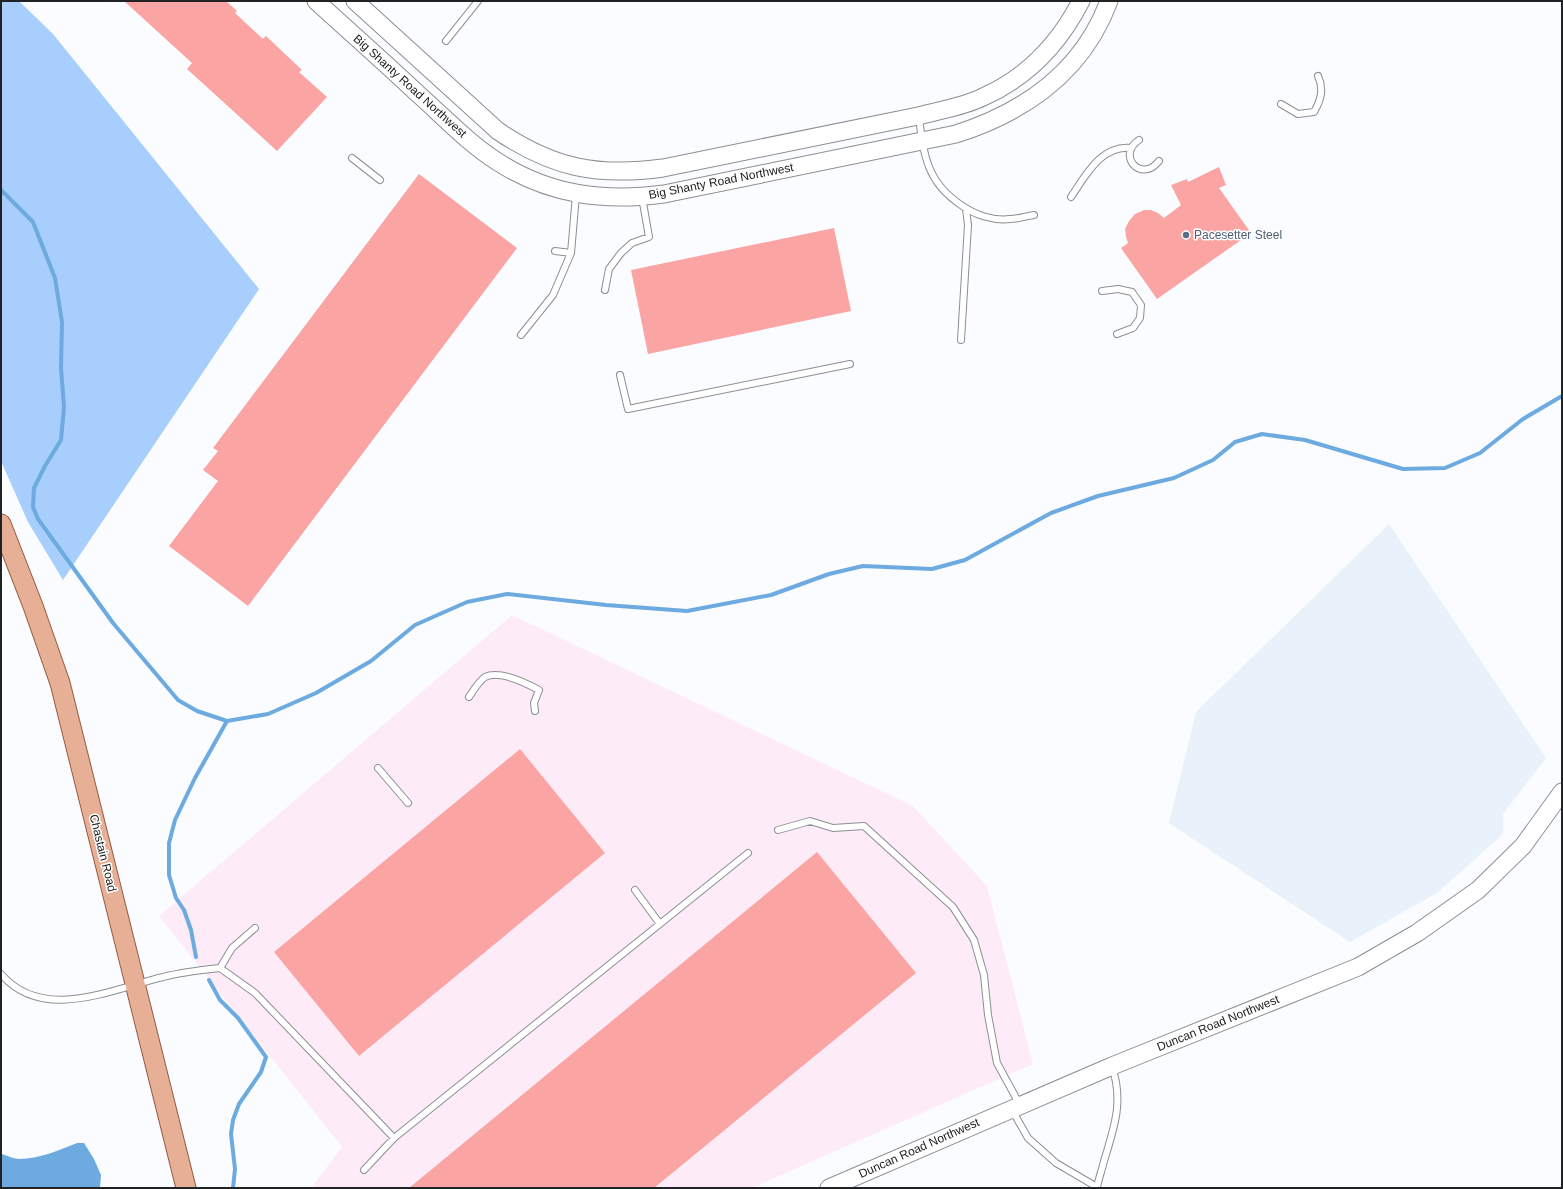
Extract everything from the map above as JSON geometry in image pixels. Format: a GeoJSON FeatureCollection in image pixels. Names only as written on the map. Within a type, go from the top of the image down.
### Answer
{"type":"FeatureCollection","features":[{"type":"Feature","properties":{"kind":"main road","name":"Chastain Road"},"geometry":{"type":"LineString","coordinates":[[1,524],[33,606],[60,683],[186,1188]]}},
{"type":"Feature","properties":{"kind":"street","name":"Big Shanty Road Northwest"},"geometry":{"type":"LineString","coordinates":[[316,1],[457,129],[498,162],[541,184],[562,191],[610,198],[642,197],[670,193],[956,134],[979,126],[1019,107],[1042,91],[1060,75],[1077,57],[1093,35],[1109,1]]}},
{"type":"Feature","properties":{"kind":"street","name":"Big Shanty Road Northwest"},"geometry":{"type":"LineString","coordinates":[[355,1],[498,130],[517,144],[540,156],[561,163],[588,169],[637,171],[663,168],[918,116],[959,106],[982,98],[1025,72],[1043,56],[1060,36],[1081,1]]}},
{"type":"Feature","properties":{"kind":"street","name":"Duncan Road Northwest"},"geometry":{"type":"LineString","coordinates":[[829,1188],[1016,1106],[1358,967],[1417,933],[1484,884],[1523,846],[1562,792]]}},
{"type":"Feature","properties":{"kind":"lane"},"geometry":{"type":"LineString","coordinates":[[446,41],[478,1]]}},
{"type":"Feature","properties":{"kind":"lane"},"geometry":{"type":"LineString","coordinates":[[1282,104],[1298,114],[1314,112],[1320,101],[1322,84],[1318,76]]}},
{"type":"Feature","properties":{"kind":"lane"},"geometry":{"type":"LineString","coordinates":[[918,116],[926,160],[934,180],[947,196],[966,209],[984,217],[1010,219],[1034,215]]}},
{"type":"Feature","properties":{"kind":"lane"},"geometry":{"type":"LineString","coordinates":[[1139,140],[1131,148],[1129,154],[1131,162],[1135,167],[1141,170],[1148,170],[1155,167],[1159,161]]}},
{"type":"Feature","properties":{"kind":"lane"},"geometry":{"type":"LineString","coordinates":[[1071,197],[1102,156],[1117,148],[1131,148]]}},
{"type":"Feature","properties":{"kind":"lane"},"geometry":{"type":"LineString","coordinates":[[352,158],[380,180]]}},
{"type":"Feature","properties":{"kind":"lane"},"geometry":{"type":"LineString","coordinates":[[521,335],[553,295],[571,253],[576,194]]}},
{"type":"Feature","properties":{"kind":"lane"},"geometry":{"type":"LineString","coordinates":[[605,290],[609,269],[621,253],[632,243],[649,237],[642,197]]}},
{"type":"Feature","properties":{"kind":"lane"},"geometry":{"type":"LineString","coordinates":[[961,340],[968,225],[966,209]]}},
{"type":"Feature","properties":{"kind":"lane"},"geometry":{"type":"LineString","coordinates":[[554,251],[571,253]]}},
{"type":"Feature","properties":{"kind":"lane"},"geometry":{"type":"LineString","coordinates":[[1102,291],[1118,289],[1132,292],[1141,304],[1140,318],[1133,328],[1117,334]]}},
{"type":"Feature","properties":{"kind":"lane"},"geometry":{"type":"LineString","coordinates":[[620,375],[628,409],[850,364]]}},
{"type":"Feature","properties":{"kind":"lane"},"geometry":{"type":"LineString","coordinates":[[469,697],[485,678],[496,675],[510,678],[539,690],[534,703],[535,711]]}},
{"type":"Feature","properties":{"kind":"lane"},"geometry":{"type":"LineString","coordinates":[[378,768],[408,803]]}},
{"type":"Feature","properties":{"kind":"lane"},"geometry":{"type":"LineString","coordinates":[[778,830],[810,821],[833,828],[864,826],[953,907],[974,940],[984,975],[988,1015],[997,1063],[1028,1138],[1056,1163],[1097,1188],[1115,1126],[1119,1096],[1116,1077],[1112,1066]]}},
{"type":"Feature","properties":{"kind":"lane"},"geometry":{"type":"LineString","coordinates":[[364,1170],[394,1138],[748,852]]}},
{"type":"Feature","properties":{"kind":"lane"},"geometry":{"type":"LineString","coordinates":[[635,890],[660,924]]}},
{"type":"Feature","properties":{"kind":"lane"},"geometry":{"type":"LineString","coordinates":[[220,968],[232,948],[255,928]]}},
{"type":"Feature","properties":{"kind":"lane"},"geometry":{"type":"LineString","coordinates":[[1,974],[16,987],[28,994],[41,998],[73,1000],[95,996],[169,975],[220,968],[255,993],[394,1138]]}},
{"type":"Feature","properties":{"kind":"shaded area"},"geometry":{"type":"Polygon","coordinates":[[[1,1],[19,1],[53,34],[259,289],[63,580],[28,522],[1,461],[1,1]]]}},
{"type":"Feature","properties":{"kind":"shaded area"},"geometry":{"type":"Polygon","coordinates":[[[1389,524],[1546,758],[1503,814],[1503,834],[1437,893],[1350,942],[1169,823],[1196,712],[1389,524]]]}},
{"type":"Feature","properties":{"kind":"shaded area"},"geometry":{"type":"Polygon","coordinates":[[[512,615],[913,806],[987,886],[1033,1064],[752,1188],[311,1188],[342,1147],[159,916],[512,615]]]}},
{"type":"Feature","properties":{"kind":"shaded area"},"geometry":{"type":"Polygon","coordinates":[[[77,1143],[84,1143],[94,1159],[101,1175],[100,1188],[1,1188],[1,1154],[17,1159],[26,1159],[49,1154],[77,1143]]]}},
{"type":"Feature","properties":{"kind":"building"},"geometry":{"type":"Polygon","coordinates":[[[124,1],[226,1],[237,11],[235,13],[263,39],[266,36],[302,70],[299,72],[327,97],[277,151],[187,69],[192,63],[124,1]]]}},
{"type":"Feature","properties":{"kind":"building","name":"Pacesetter Steel"},"geometry":{"type":"Polygon","coordinates":[[[1219,167],[1226,185],[1219,188],[1251,233],[1157,299],[1121,248],[1128,243],[1125,229],[1135,214],[1144,210],[1151,210],[1164,218],[1181,205],[1171,185],[1187,179],[1188,182],[1219,167]]]}},
{"type":"Feature","properties":{"kind":"building"},"geometry":{"type":"Polygon","coordinates":[[[419,174],[517,248],[248,606],[169,546],[218,481],[203,470],[218,451],[213,448],[419,174]]]}},
{"type":"Feature","properties":{"kind":"building"},"geometry":{"type":"Polygon","coordinates":[[[834,228],[851,311],[648,354],[631,270],[834,228]]]}},
{"type":"Feature","properties":{"kind":"building"},"geometry":{"type":"Polygon","coordinates":[[[520,749],[605,853],[359,1056],[274,952],[520,749]]]}},
{"type":"Feature","properties":{"kind":"building"},"geometry":{"type":"Polygon","coordinates":[[[817,852],[916,973],[654,1188],[409,1188],[817,852]]]}},
{"type":"Feature","properties":{"kind":"waterway"},"geometry":{"type":"LineString","coordinates":[[1,190],[33,222],[55,278],[62,322],[61,368],[64,407],[61,440],[34,488],[33,507],[38,519],[113,623],[178,700],[197,711],[227,721],[268,714],[316,693],[371,661],[415,625],[467,602],[507,594],[606,605],[687,611],[771,595],[829,574],[863,566],[932,569],[965,560],[1051,513],[1098,496],[1174,478],[1213,460],[1235,442],[1262,434],[1305,440],[1403,469],[1445,468],[1480,453],[1523,419],[1562,396]]}},
{"type":"Feature","properties":{"kind":"waterway"},"geometry":{"type":"LineString","coordinates":[[196,957],[191,930],[184,910],[176,898],[169,875],[169,843],[175,820],[195,778],[227,721]]}},
{"type":"Feature","properties":{"kind":"waterway"},"geometry":{"type":"LineString","coordinates":[[209,980],[220,1000],[238,1018],[266,1057],[261,1072],[239,1104],[233,1120],[231,1134],[235,1169],[233,1188]]}},
{"type":"Feature","properties":{"kind":"place","name":"Pacesetter Steel"},"geometry":{"type":"Point","coordinates":[1186,235]}}]}
